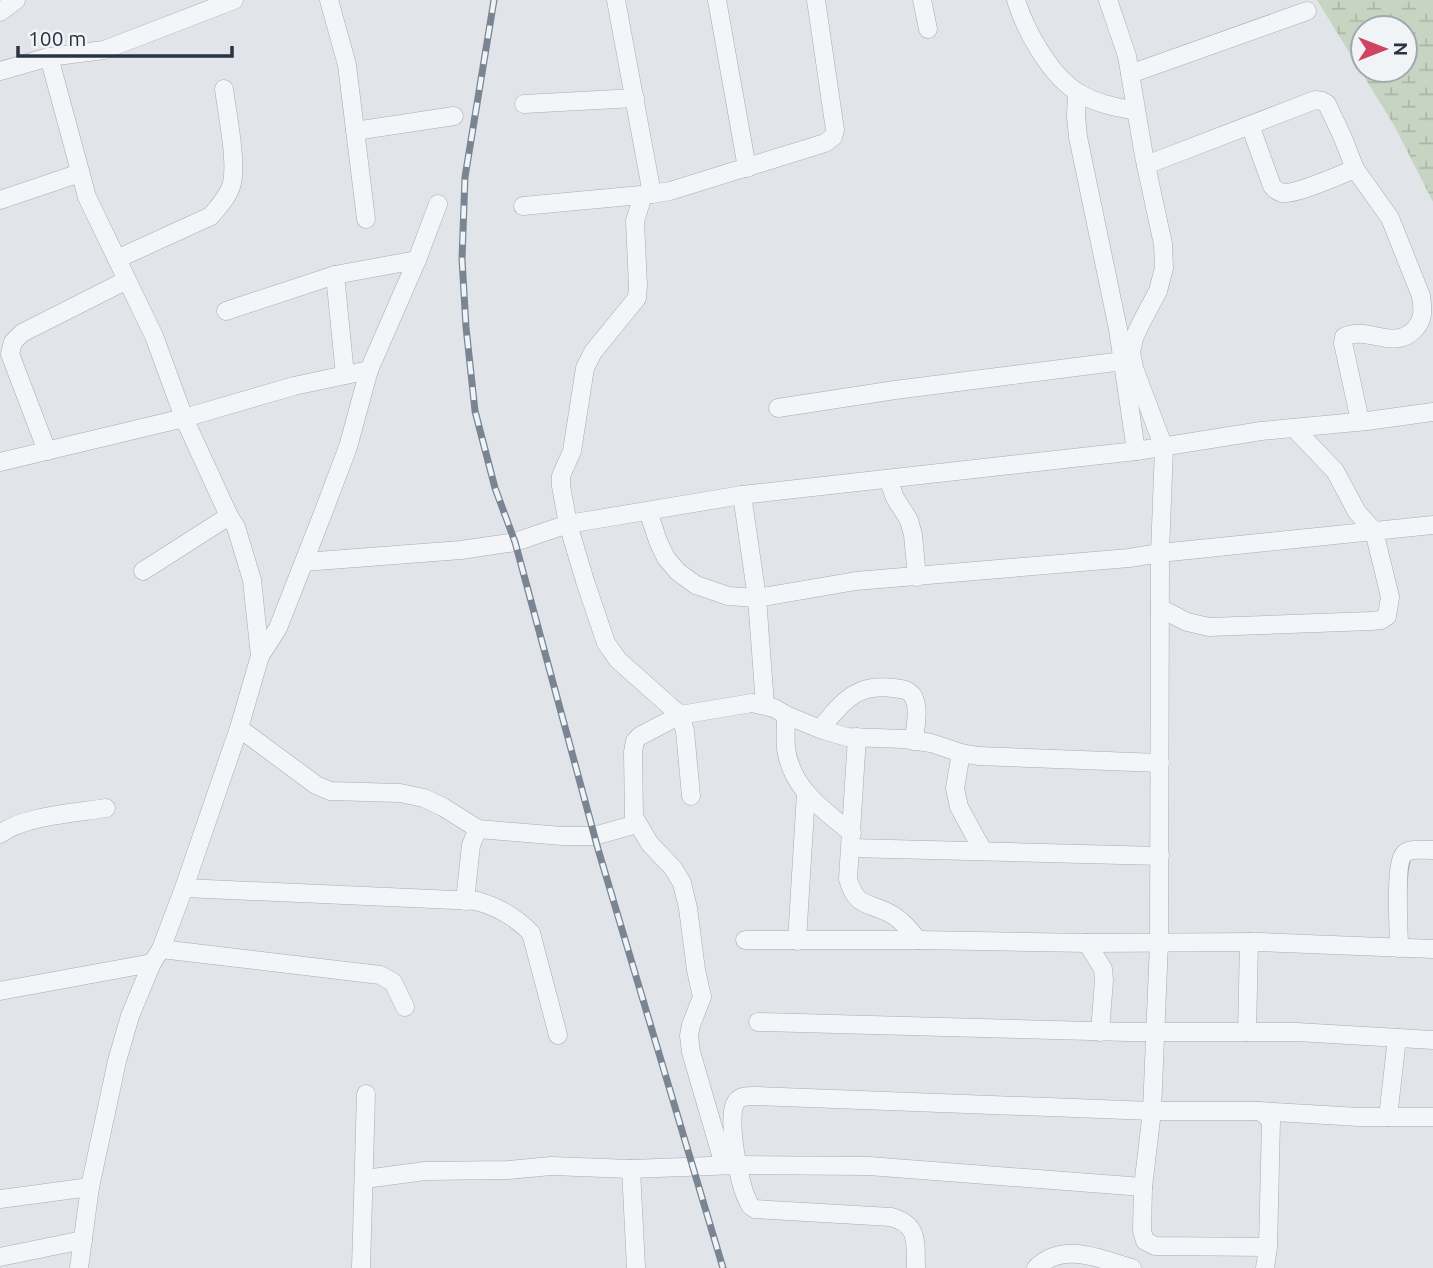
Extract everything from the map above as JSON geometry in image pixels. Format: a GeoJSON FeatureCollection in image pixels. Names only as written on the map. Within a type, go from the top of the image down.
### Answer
{"type":"FeatureCollection","features":[{"type":"Feature","properties":{"kind":"street"},"geometry":{"type":"LineString","coordinates":[[0,12],[16,0]]}},
{"type":"Feature","properties":{"kind":"street"},"geometry":{"type":"LineString","coordinates":[[0,71],[49,57],[104,50],[234,0]]}},
{"type":"Feature","properties":{"kind":"street"},"geometry":{"type":"LineString","coordinates":[[329,0],[347,65],[366,219]]}},
{"type":"Feature","properties":{"kind":"street"},"geometry":{"type":"LineString","coordinates":[[616,0],[635,97],[647,195],[635,221],[637,298],[593,352],[586,368],[572,451],[561,477],[561,486],[584,582],[606,643],[618,660],[680,715],[686,738],[691,796]]}},
{"type":"Feature","properties":{"kind":"street"},"geometry":{"type":"LineString","coordinates":[[718,0],[747,168]]}},
{"type":"Feature","properties":{"kind":"street"},"geometry":{"type":"LineString","coordinates":[[523,206],[670,191],[825,143],[833,137],[835,130],[816,0]]}},
{"type":"Feature","properties":{"kind":"street"},"geometry":{"type":"LineString","coordinates":[[922,0],[928,29]]}},
{"type":"Feature","properties":{"kind":"street"},"geometry":{"type":"LineString","coordinates":[[1016,0],[1030,36],[1067,84],[1077,93],[1095,101],[1136,111]]}},
{"type":"Feature","properties":{"kind":"street"},"geometry":{"type":"LineString","coordinates":[[1108,0],[1127,56],[1163,244],[1164,268],[1158,291],[1134,338],[1131,352],[1134,368],[1164,447],[1160,553],[1159,943],[1152,1111],[1143,1187],[1142,1231],[1145,1241],[1139,1268]]}},
{"type":"Feature","properties":{"kind":"street"},"geometry":{"type":"LineString","coordinates":[[1130,74],[1307,11]]}},
{"type":"Feature","properties":{"kind":"street"},"geometry":{"type":"LineString","coordinates":[[49,57],[87,197],[154,336],[184,418],[236,527],[252,580],[260,656]]}},
{"type":"Feature","properties":{"kind":"street"},"geometry":{"type":"LineString","coordinates":[[117,259],[211,216],[222,203],[232,184],[233,163],[224,89]]}},
{"type":"Feature","properties":{"kind":"street"},"geometry":{"type":"LineString","coordinates":[[1077,93],[1078,137],[1118,330],[1136,451]]}},
{"type":"Feature","properties":{"kind":"street"},"geometry":{"type":"LineString","coordinates":[[524,104],[635,97]]}},
{"type":"Feature","properties":{"kind":"street"},"geometry":{"type":"LineString","coordinates":[[1146,166],[1315,100],[1327,104],[1355,169],[1390,218],[1421,296],[1423,309],[1418,326],[1407,337],[1356,334],[1345,337],[1343,343],[1360,421]]}},
{"type":"Feature","properties":{"kind":"street"},"geometry":{"type":"LineString","coordinates":[[355,131],[454,116]]}},
{"type":"Feature","properties":{"kind":"street"},"geometry":{"type":"LineString","coordinates":[[1250,125],[1272,186],[1281,192],[1300,189],[1355,169]]}},
{"type":"Feature","properties":{"kind":"street"},"geometry":{"type":"LineString","coordinates":[[0,200],[80,173]]}},
{"type":"Feature","properties":{"kind":"street"},"geometry":{"type":"LineString","coordinates":[[79,1268],[90,1187],[117,1061],[130,1016],[184,888],[239,728],[260,656],[278,628],[304,562],[348,447],[369,370],[417,260],[438,204]]}},
{"type":"Feature","properties":{"kind":"street"},"geometry":{"type":"LineString","coordinates":[[226,311],[335,275],[417,260]]}},
{"type":"Feature","properties":{"kind":"street"},"geometry":{"type":"LineString","coordinates":[[335,275],[345,375]]}},
{"type":"Feature","properties":{"kind":"street"},"geometry":{"type":"LineString","coordinates":[[47,451],[9,354],[13,342],[22,333],[127,280]]}},
{"type":"Feature","properties":{"kind":"street"},"geometry":{"type":"LineString","coordinates":[[778,408],[1123,361]]}},
{"type":"Feature","properties":{"kind":"street"},"geometry":{"type":"LineString","coordinates":[[0,462],[184,418],[294,386],[369,370]]}},
{"type":"Feature","properties":{"kind":"street"},"geometry":{"type":"LineString","coordinates":[[304,562],[461,550],[515,542],[568,524],[742,495],[1136,451],[1261,431],[1433,412]]}},
{"type":"Feature","properties":{"kind":"street"},"geometry":{"type":"LineString","coordinates":[[1160,608],[1187,622],[1209,627],[1381,620],[1387,616],[1390,597],[1374,531],[1357,512],[1335,471],[1294,428]]}},
{"type":"Feature","properties":{"kind":"street"},"geometry":{"type":"LineString","coordinates":[[888,479],[895,498],[909,520],[917,577]]}},
{"type":"Feature","properties":{"kind":"street"},"geometry":{"type":"LineString","coordinates":[[742,495],[757,598],[765,705]]}},
{"type":"Feature","properties":{"kind":"street"},"geometry":{"type":"LineString","coordinates":[[648,510],[666,558],[678,572],[696,585],[728,596],[757,598],[856,581],[1129,558],[1433,525]]}},
{"type":"Feature","properties":{"kind":"street"},"geometry":{"type":"LineString","coordinates":[[143,571],[229,516]]}},
{"type":"Feature","properties":{"kind":"street"},"geometry":{"type":"LineString","coordinates":[[820,729],[849,696],[866,689],[896,688],[910,693],[914,699],[917,711],[914,740]]}},
{"type":"Feature","properties":{"kind":"street"},"geometry":{"type":"LineString","coordinates":[[915,1268],[915,1236],[910,1226],[902,1220],[891,1217],[755,1209],[749,1204],[731,1165],[691,1052],[691,1025],[702,997],[688,908],[682,883],[673,868],[650,844],[634,817],[632,784],[635,740],[680,715],[752,703],[774,708],[820,729],[847,737],[914,740],[978,756],[1160,764]]}},
{"type":"Feature","properties":{"kind":"street"},"geometry":{"type":"LineString","coordinates":[[786,715],[786,750],[796,776],[806,793],[851,840],[982,851],[1160,856]]}},
{"type":"Feature","properties":{"kind":"street"},"geometry":{"type":"LineString","coordinates":[[239,728],[316,785],[330,791],[400,793],[424,798],[478,830],[594,836],[637,824]]}},
{"type":"Feature","properties":{"kind":"street"},"geometry":{"type":"LineString","coordinates":[[857,737],[848,879],[855,897],[891,914],[909,928],[918,940]]}},
{"type":"Feature","properties":{"kind":"street"},"geometry":{"type":"LineString","coordinates":[[961,753],[955,788],[959,807],[982,851]]}},
{"type":"Feature","properties":{"kind":"street"},"geometry":{"type":"LineString","coordinates":[[797,941],[806,793]]}},
{"type":"Feature","properties":{"kind":"street"},"geometry":{"type":"LineString","coordinates":[[0,834],[23,822],[106,808]]}},
{"type":"Feature","properties":{"kind":"street"},"geometry":{"type":"LineString","coordinates":[[464,901],[471,845],[478,830]]}},
{"type":"Feature","properties":{"kind":"street"},"geometry":{"type":"LineString","coordinates":[[1399,948],[1398,875],[1401,859],[1410,851],[1433,850]]}},
{"type":"Feature","properties":{"kind":"street"},"geometry":{"type":"LineString","coordinates":[[184,888],[477,901],[494,906],[521,922],[531,933],[558,1035]]}},
{"type":"Feature","properties":{"kind":"street"},"geometry":{"type":"LineString","coordinates":[[745,940],[1249,942],[1433,949]]}},
{"type":"Feature","properties":{"kind":"street"},"geometry":{"type":"LineString","coordinates":[[1247,1032],[1249,942]]}},
{"type":"Feature","properties":{"kind":"street"},"geometry":{"type":"LineString","coordinates":[[1087,943],[1103,969],[1100,1032]]}},
{"type":"Feature","properties":{"kind":"street"},"geometry":{"type":"LineString","coordinates":[[0,991],[156,956],[380,975],[393,982],[405,1007]]}},
{"type":"Feature","properties":{"kind":"street"},"geometry":{"type":"LineString","coordinates":[[758,1022],[1100,1032],[1297,1032],[1433,1040]]}},
{"type":"Feature","properties":{"kind":"street"},"geometry":{"type":"LineString","coordinates":[[1388,1117],[1397,1038]]}},
{"type":"Feature","properties":{"kind":"street"},"geometry":{"type":"LineString","coordinates":[[361,1268],[366,1094]]}},
{"type":"Feature","properties":{"kind":"street"},"geometry":{"type":"LineString","coordinates":[[731,1165],[732,1121],[735,1102],[741,1097],[1433,1118]]}},
{"type":"Feature","properties":{"kind":"street"},"geometry":{"type":"LineString","coordinates":[[1258,1111],[1271,1121],[1268,1247],[1265,1268]]}},
{"type":"Feature","properties":{"kind":"street"},"geometry":{"type":"LineString","coordinates":[[365,1179],[425,1171],[508,1170],[551,1166],[631,1169],[731,1165],[869,1166],[1143,1187]]}},
{"type":"Feature","properties":{"kind":"street"},"geometry":{"type":"LineString","coordinates":[[631,1169],[636,1268]]}},
{"type":"Feature","properties":{"kind":"street"},"geometry":{"type":"LineString","coordinates":[[0,1199],[90,1187]]}},
{"type":"Feature","properties":{"kind":"street"},"geometry":{"type":"LineString","coordinates":[[0,1257],[83,1240]]}},
{"type":"Feature","properties":{"kind":"street"},"geometry":{"type":"LineString","coordinates":[[1145,1241],[1155,1246],[1268,1247]]}},
{"type":"Feature","properties":{"kind":"street"},"geometry":{"type":"LineString","coordinates":[[1036,1268],[1046,1258],[1076,1253],[1132,1268]]}},
{"type":"Feature","properties":{"kind":"green space"},"geometry":{"type":"Polygon","coordinates":[[[1317,0],[1433,0],[1433,202],[1395,127],[1369,84],[1419,84],[1419,14],[1349,14],[1349,52],[1317,0]]]}},
{"type":"Feature","properties":{"kind":"railway"},"geometry":{"type":"LineString","coordinates":[[494,0],[465,177],[462,259],[475,411],[495,488],[515,542],[598,849],[723,1268]]}}]}
